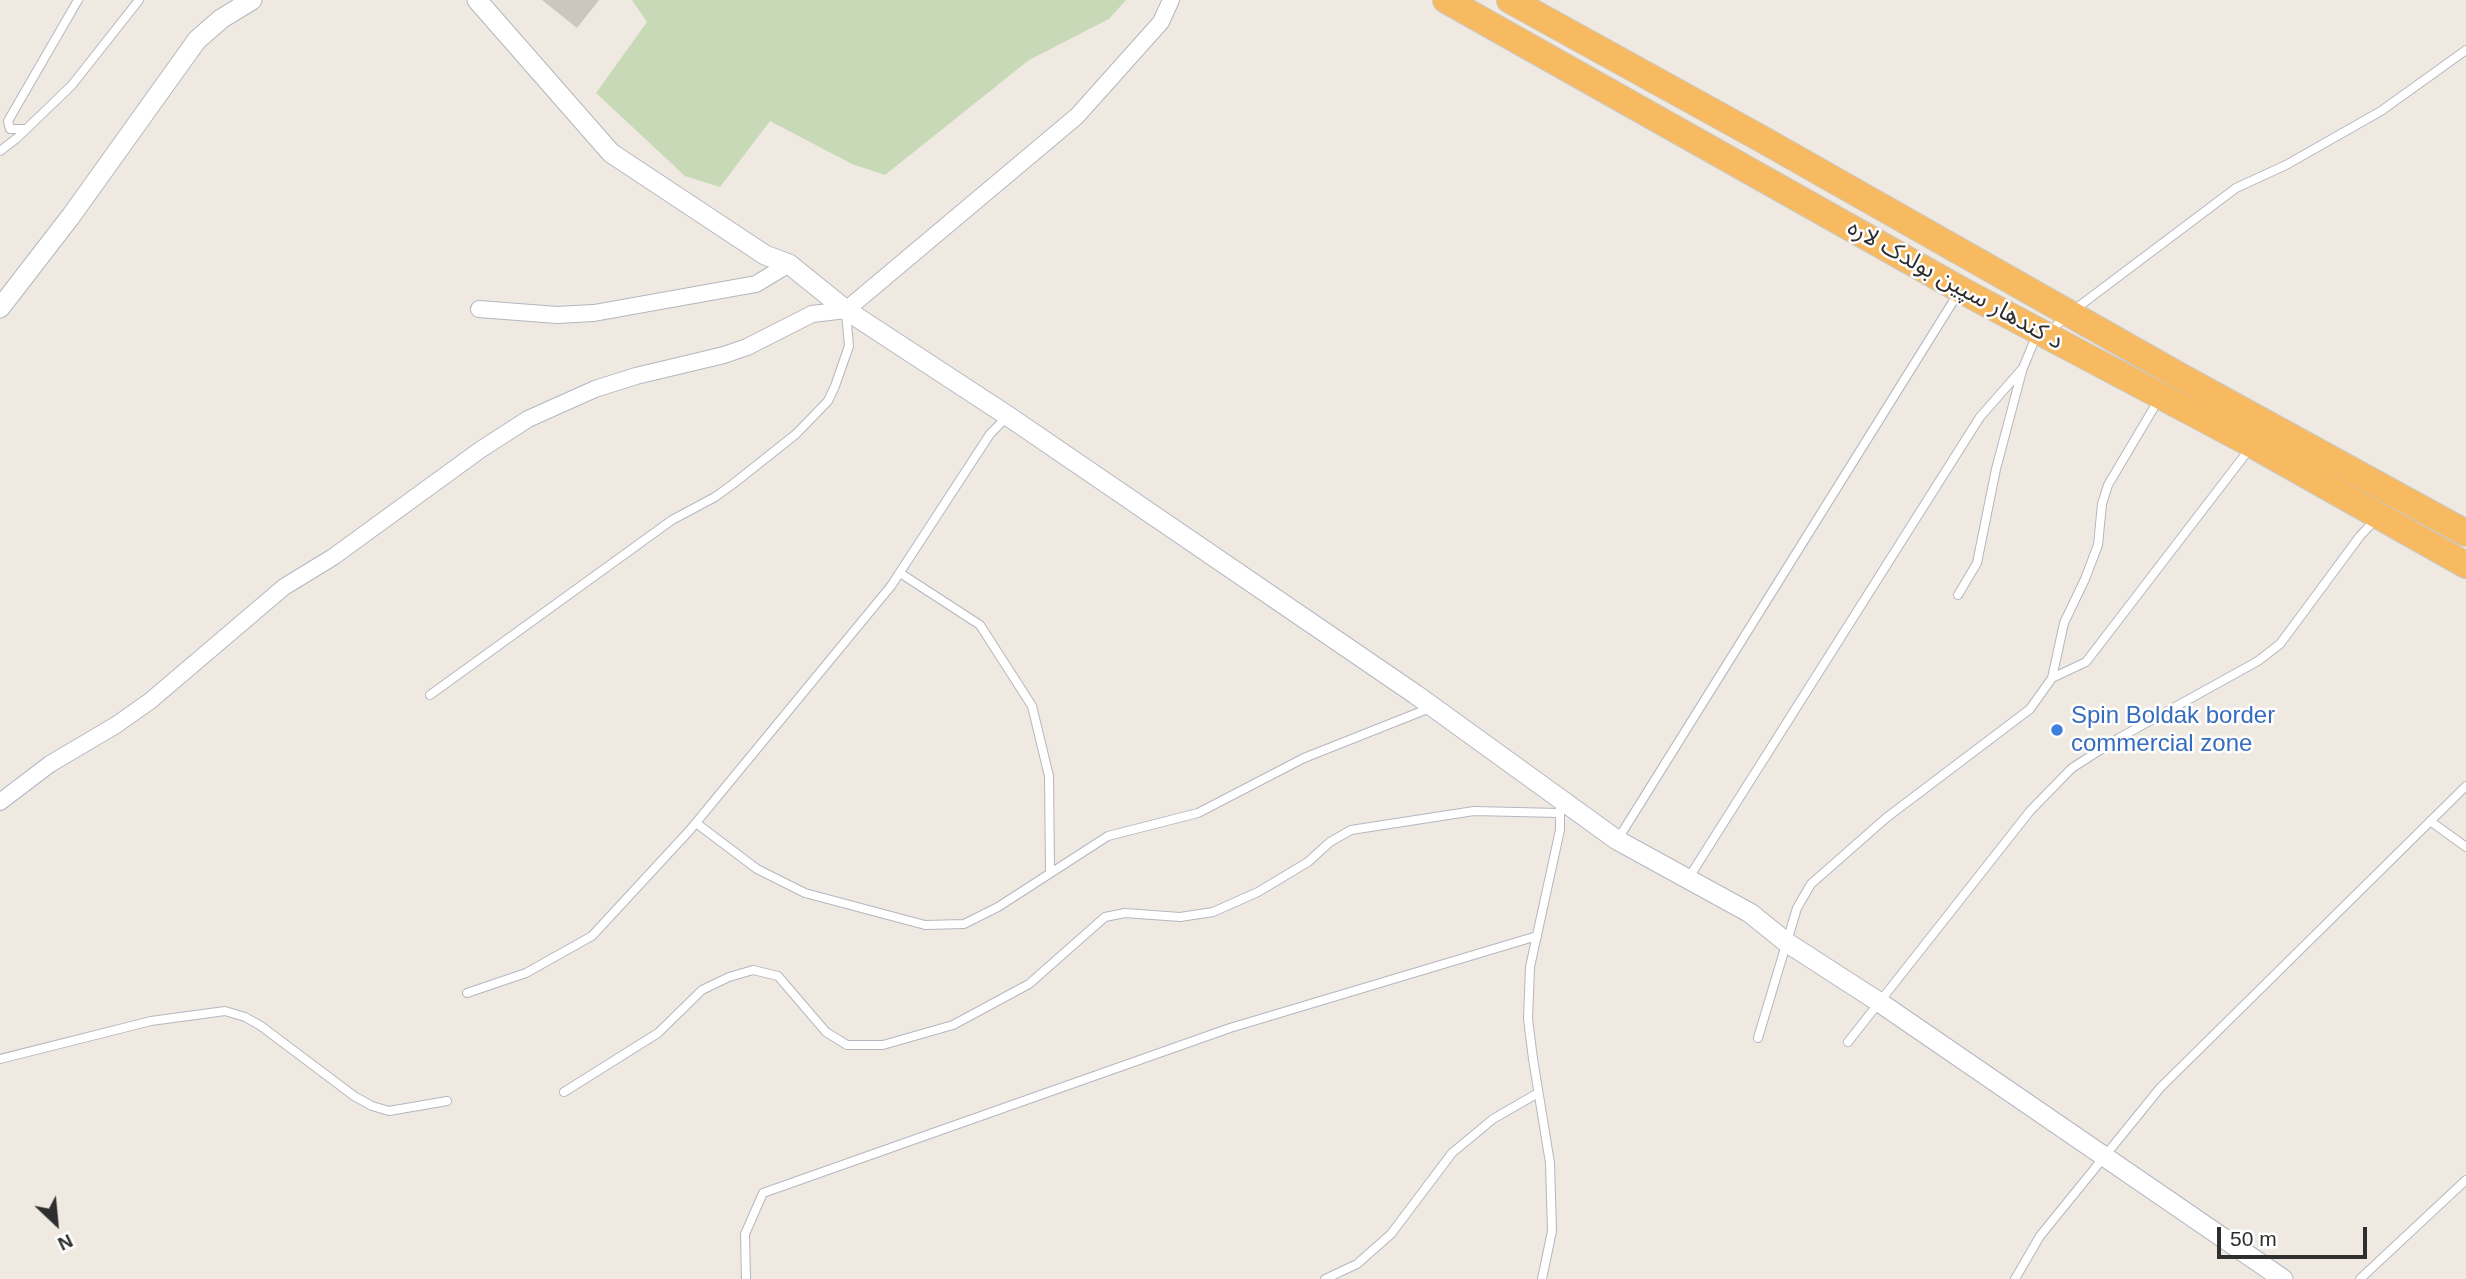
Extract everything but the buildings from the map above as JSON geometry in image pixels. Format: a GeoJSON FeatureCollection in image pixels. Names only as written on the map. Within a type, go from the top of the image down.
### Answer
{"type":"FeatureCollection","features":[{"type":"Feature","properties":{"kind":"highway","name":"د کندهار سپین بولدک لاره"},"geometry":{"type":"LineString","coordinates":[[1446,0],[1961,290],[2253,444],[2466,565]]}},
{"type":"Feature","properties":{"kind":"highway","name":"د کندهار سپین بولدک لاره"},"geometry":{"type":"LineString","coordinates":[[1510,0],[2176,374],[2466,533]]}},
{"type":"Feature","properties":{"kind":"street"},"geometry":{"type":"LineString","coordinates":[[0,308],[71,216],[197,40],[221,19],[252,0]]}},
{"type":"Feature","properties":{"kind":"street"},"geometry":{"type":"LineString","coordinates":[[477,0],[611,153],[765,255],[789,264],[846,310],[1008,416],[1433,706],[1562,807],[1750,913],[1786,942],[1880,1002],[2283,1279]]}},
{"type":"Feature","properties":{"kind":"street"},"geometry":{"type":"LineString","coordinates":[[0,802],[50,764],[116,725],[150,701],[284,587],[333,557],[480,450],[528,419],[595,389],[747,347],[812,314],[846,310],[1077,117],[1161,22],[1171,0]]}},
{"type":"Feature","properties":{"kind":"street"},"geometry":{"type":"LineString","coordinates":[[480,309],[537,314],[594,313],[756,284],[789,264]]}},
{"type":"Feature","properties":{"kind":"lane"},"geometry":{"type":"LineString","coordinates":[[25,129],[10,129],[8,121],[78,0]]}},
{"type":"Feature","properties":{"kind":"lane"},"geometry":{"type":"LineString","coordinates":[[0,151],[72,85],[139,0]]}},
{"type":"Feature","properties":{"kind":"lane"},"geometry":{"type":"LineString","coordinates":[[1688,879],[1980,417],[2023,368],[2042,333],[2236,188],[2286,165],[2381,111],[2466,50]]}},
{"type":"Feature","properties":{"kind":"lane"},"geometry":{"type":"LineString","coordinates":[[1617,840],[1961,290]]}},
{"type":"Feature","properties":{"kind":"lane"},"geometry":{"type":"LineString","coordinates":[[430,695],[671,520],[733,485],[796,434],[828,401],[835,386],[849,346],[846,310]]}},
{"type":"Feature","properties":{"kind":"lane"},"geometry":{"type":"LineString","coordinates":[[1958,595],[1977,563],[1996,468],[2023,368]]}},
{"type":"Feature","properties":{"kind":"lane"},"geometry":{"type":"LineString","coordinates":[[1758,1038],[1797,908],[1811,884],[1886,818],[2030,709],[2052,678],[2064,623],[2098,545],[2102,504],[2108,485],[2161,397]]}},
{"type":"Feature","properties":{"kind":"lane"},"geometry":{"type":"LineString","coordinates":[[467,993],[526,973],[592,936],[696,823],[900,573],[990,434],[1008,416]]}},
{"type":"Feature","properties":{"kind":"lane"},"geometry":{"type":"LineString","coordinates":[[2052,678],[2086,662],[2253,444]]}},
{"type":"Feature","properties":{"kind":"lane"},"geometry":{"type":"LineString","coordinates":[[1848,1042],[2030,811],[2072,768],[2119,738],[2258,661],[2280,643],[2378,516]]}},
{"type":"Feature","properties":{"kind":"lane"},"geometry":{"type":"LineString","coordinates":[[900,573],[980,625],[1032,706],[1049,776],[1050,872]]}},
{"type":"Feature","properties":{"kind":"lane"},"geometry":{"type":"LineString","coordinates":[[696,823],[757,869],[805,893],[925,925],[964,924],[998,907],[1108,836],[1198,813],[1304,758],[1433,706]]}},
{"type":"Feature","properties":{"kind":"lane"},"geometry":{"type":"LineString","coordinates":[[2015,1279],[2040,1236],[2161,1088],[2466,786]]}},
{"type":"Feature","properties":{"kind":"lane"},"geometry":{"type":"LineString","coordinates":[[564,1092],[658,1033],[702,990],[729,977],[753,970],[778,976],[826,1032],[847,1045],[883,1045],[953,1025],[1029,984],[1105,917],[1125,913],[1180,917],[1213,912],[1258,892],[1308,862],[1330,842],[1351,830],[1474,811],[1562,807],[1560,830],[1530,967],[1528,1019],[1550,1163],[1552,1231],[1542,1279]]}},
{"type":"Feature","properties":{"kind":"lane"},"geometry":{"type":"LineString","coordinates":[[2430,821],[2466,847]]}},
{"type":"Feature","properties":{"kind":"lane"},"geometry":{"type":"LineString","coordinates":[[746,1279],[745,1234],[763,1193],[1230,1028],[1537,936]]}},
{"type":"Feature","properties":{"kind":"lane"},"geometry":{"type":"LineString","coordinates":[[0,1059],[151,1021],[225,1011],[261,1026],[354,1096],[372,1106],[389,1111],[447,1101]]}},
{"type":"Feature","properties":{"kind":"lane"},"geometry":{"type":"LineString","coordinates":[[1325,1279],[1357,1264],[1391,1234],[1452,1153],[1493,1119],[1538,1093]]}},
{"type":"Feature","properties":{"kind":"lane"},"geometry":{"type":"LineString","coordinates":[[2360,1279],[2466,1180]]}},
{"type":"Feature","properties":{"kind":"green space"},"geometry":{"type":"Polygon","coordinates":[[[632,0],[1126,0],[1109,19],[1029,60],[885,175],[852,164],[770,121],[720,187],[685,176],[596,93],[647,22],[632,0]]]}},
{"type":"Feature","properties":{"kind":"place","name":"Spin Boldak border commercial zone"},"geometry":{"type":"Point","coordinates":[2057,730]}}]}
